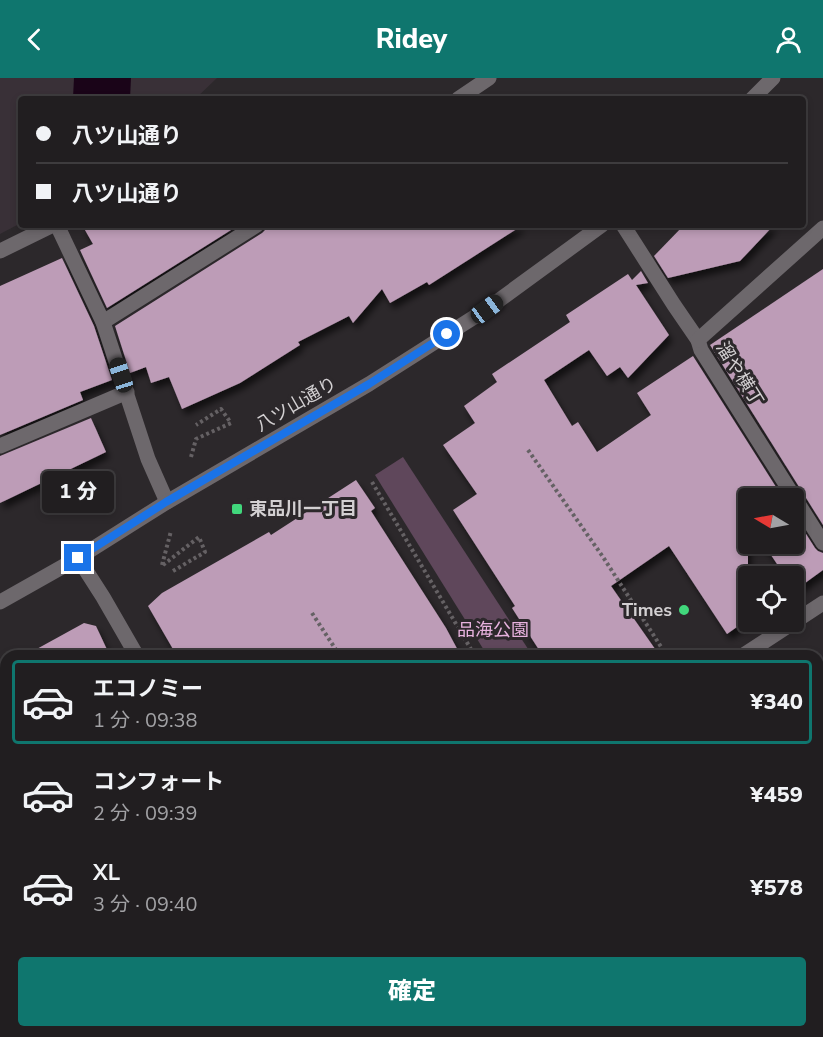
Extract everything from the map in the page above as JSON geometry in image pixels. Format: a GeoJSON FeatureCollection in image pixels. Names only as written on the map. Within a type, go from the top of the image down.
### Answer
{"type":"FeatureCollection","features":[{"type":"Feature","properties":{"kind":"street"},"geometry":{"type":"LineString","coordinates":[[462,96],[489,78]]}},
{"type":"Feature","properties":{"kind":"street"},"geometry":{"type":"LineString","coordinates":[[755,96],[773,78]]}},
{"type":"Feature","properties":{"kind":"street"},"geometry":{"type":"LineString","coordinates":[[0,251],[49,228]]}},
{"type":"Feature","properties":{"kind":"street"},"geometry":{"type":"LineString","coordinates":[[56,228],[103,322],[148,459],[166,502]]}},
{"type":"Feature","properties":{"kind":"street"},"geometry":{"type":"LineString","coordinates":[[103,322],[252,228]]}},
{"type":"Feature","properties":{"kind":"street","name":"八ツ山通り"},"geometry":{"type":"LineString","coordinates":[[0,602],[78,558],[166,502],[379,378],[487,309],[598,228]]}},
{"type":"Feature","properties":{"kind":"street","name":"溜や横丁"},"geometry":{"type":"LineString","coordinates":[[624,228],[698,340],[701,350],[823,543]]}},
{"type":"Feature","properties":{"kind":"street"},"geometry":{"type":"LineString","coordinates":[[698,340],[823,228]]}},
{"type":"Feature","properties":{"kind":"street"},"geometry":{"type":"LineString","coordinates":[[0,446],[127,392]]}},
{"type":"Feature","properties":{"kind":"street"},"geometry":{"type":"LineString","coordinates":[[78,558],[134,650]]}},
{"type":"Feature","properties":{"kind":"street"},"geometry":{"type":"LineString","coordinates":[[751,650],[823,603]]}},
{"type":"Feature","properties":{"kind":"path"},"geometry":{"type":"LineString","coordinates":[[196,425],[221,409],[231,423],[196,439]]}},
{"type":"Feature","properties":{"kind":"path"},"geometry":{"type":"LineString","coordinates":[[528,450],[603,557],[664,650]]}},
{"type":"Feature","properties":{"kind":"path"},"geometry":{"type":"LineString","coordinates":[[372,482],[471,650]]}},
{"type":"Feature","properties":{"kind":"path"},"geometry":{"type":"LineString","coordinates":[[162,565],[199,537],[205,552],[173,571]]}},
{"type":"Feature","properties":{"kind":"path"},"geometry":{"type":"LineString","coordinates":[[312,613],[336,650]]}},
{"type":"Feature","properties":{"kind":"shaded area"},"geometry":{"type":"Polygon","coordinates":[[[0,78],[217,78],[198,96],[18,96],[18,225],[0,234],[0,78]]]}},
{"type":"Feature","properties":{"kind":"shaded area"},"geometry":{"type":"Polygon","coordinates":[[[74,78],[131,78],[130,96],[73,96],[74,78]]]}},
{"type":"Feature","properties":{"kind":"green space","name":"品海公園"},"geometry":{"type":"Polygon","coordinates":[[[403,457],[529,650],[484,650],[375,475],[403,457]]]}},
{"type":"Feature","properties":{"kind":"building"},"geometry":{"type":"Polygon","coordinates":[[[84,228],[234,228],[107,308],[80,250],[93,244],[84,228]]]}},
{"type":"Feature","properties":{"kind":"building"},"geometry":{"type":"Polygon","coordinates":[[[266,228],[518,228],[429,285],[427,282],[390,303],[382,289],[353,323],[349,316],[298,342],[300,345],[240,383],[182,409],[169,377],[151,383],[146,367],[130,373],[115,326],[266,228]]]}},
{"type":"Feature","properties":{"kind":"building"},"geometry":{"type":"Polygon","coordinates":[[[681,228],[771,228],[740,261],[668,278],[654,256],[681,228]]]}},
{"type":"Feature","properties":{"kind":"building"},"geometry":{"type":"Polygon","coordinates":[[[62,258],[94,326],[112,380],[80,392],[83,400],[0,435],[0,286],[62,258]]]}},
{"type":"Feature","properties":{"kind":"building"},"geometry":{"type":"Polygon","coordinates":[[[823,269],[823,525],[804,495],[804,488],[800,488],[710,345],[823,269]]]}},
{"type":"Feature","properties":{"kind":"building"},"geometry":{"type":"Polygon","coordinates":[[[641,271],[648,283],[636,285],[669,335],[628,378],[620,367],[607,376],[589,350],[544,380],[572,426],[578,422],[597,452],[651,415],[637,393],[693,356],[777,488],[738,488],[738,554],[748,554],[748,566],[738,566],[738,626],[727,634],[669,546],[611,586],[656,650],[539,650],[512,608],[515,606],[453,510],[477,494],[443,445],[475,423],[464,406],[497,382],[492,374],[570,322],[566,315],[628,274],[632,280],[641,271]]]}},
{"type":"Feature","properties":{"kind":"building"},"geometry":{"type":"Polygon","coordinates":[[[91,418],[106,452],[0,503],[0,456],[91,418]]]}},
{"type":"Feature","properties":{"kind":"building"},"geometry":{"type":"Polygon","coordinates":[[[356,480],[375,508],[371,511],[458,650],[174,650],[148,606],[162,593],[269,532],[271,535],[356,480]]]}},
{"type":"Feature","properties":{"kind":"building"},"geometry":{"type":"Polygon","coordinates":[[[804,531],[815,548],[823,553],[823,570],[804,584],[804,566],[778,566],[770,554],[804,554],[804,531]]]}},
{"type":"Feature","properties":{"kind":"building"},"geometry":{"type":"Polygon","coordinates":[[[84,623],[96,626],[107,650],[35,650],[84,623]]]}},
{"type":"Feature","properties":{"kind":"place","name":"東品川一丁目"},"geometry":{"type":"Point","coordinates":[237,509]}},
{"type":"Feature","properties":{"kind":"place","name":"Times"},"geometry":{"type":"Point","coordinates":[684,610]}},
{"type":"Feature","properties":{"kind":"route"},"geometry":{"type":"LineString","coordinates":[[78,558],[166,502],[369,384],[447,334]]}}]}
